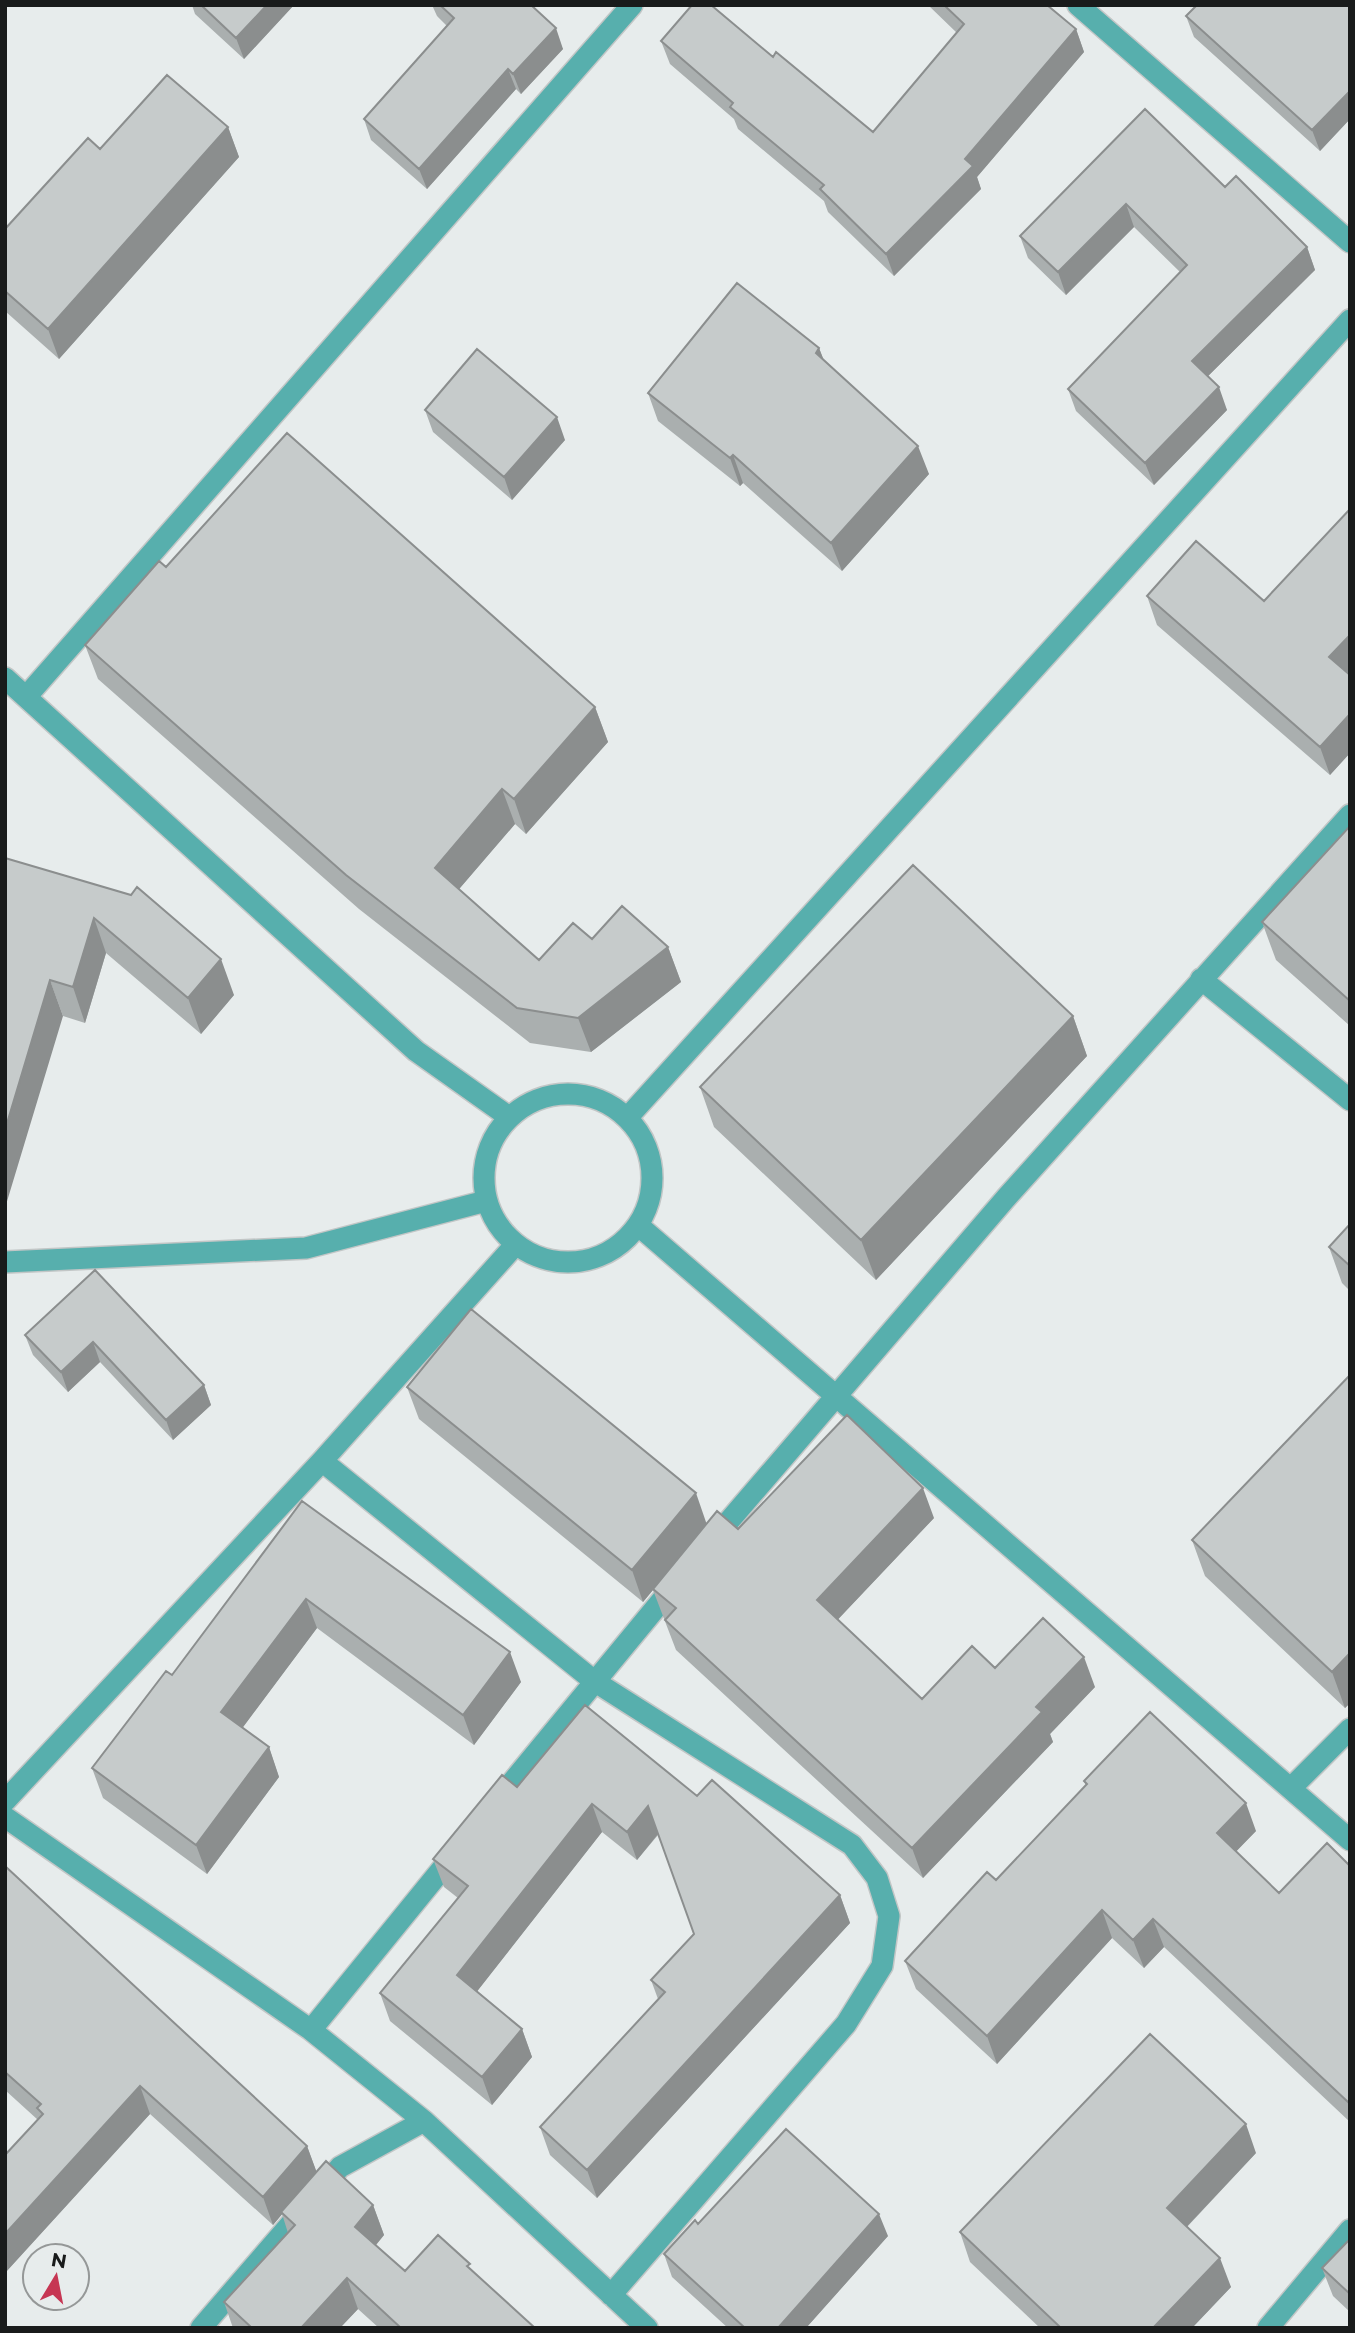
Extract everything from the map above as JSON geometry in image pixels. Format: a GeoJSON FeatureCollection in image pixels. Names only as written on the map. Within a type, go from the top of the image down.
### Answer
{"type":"FeatureCollection","features":[{"type":"Feature","properties":{"kind":"street"},"geometry":{"type":"LineString","coordinates":[[26,697],[632,5]]}},
{"type":"Feature","properties":{"kind":"street"},"geometry":{"type":"LineString","coordinates":[[1078,5],[1350,242]]}},
{"type":"Feature","properties":{"kind":"street"},"geometry":{"type":"LineString","coordinates":[[628,1117],[1350,320]]}},
{"type":"Feature","properties":{"kind":"street"},"geometry":{"type":"LineString","coordinates":[[5,678],[416,1051],[509,1116]]}},
{"type":"Feature","properties":{"kind":"street"},"geometry":{"type":"LineString","coordinates":[[483,1818],[833,1396],[1201,979],[1350,815]]}},
{"type":"Feature","properties":{"kind":"street"},"geometry":{"type":"LineString","coordinates":[[1201,979],[1350,1100]]}},
{"type":"Feature","properties":{"kind":"street"},"geometry":{"type":"LineString","coordinates":[[569,1093],[600,1100],[628,1117],[645,1141],[653,1170],[651,1199],[639,1226],[614,1250],[581,1261],[547,1260],[516,1244],[498,1225],[486,1201],[484,1170],[491,1142],[509,1116],[537,1100],[569,1093]]}},
{"type":"Feature","properties":{"kind":"street"},"geometry":{"type":"LineString","coordinates":[[5,1262],[306,1248],[486,1201]]}},
{"type":"Feature","properties":{"kind":"street"},"geometry":{"type":"LineString","coordinates":[[639,1226],[1350,1840]]}},
{"type":"Feature","properties":{"kind":"street"},"geometry":{"type":"LineString","coordinates":[[5,1801],[322,1461],[516,1244]]}},
{"type":"Feature","properties":{"kind":"street"},"geometry":{"type":"LineString","coordinates":[[322,1461],[594,1681],[852,1845],[877,1878],[888,1916],[882,1966],[846,2024],[611,2295]]}},
{"type":"Feature","properties":{"kind":"street"},"geometry":{"type":"LineString","coordinates":[[1291,1788],[1350,1729]]}},
{"type":"Feature","properties":{"kind":"street"},"geometry":{"type":"LineString","coordinates":[[5,1817],[311,2030],[424,2121],[647,2328]]}},
{"type":"Feature","properties":{"kind":"street"},"geometry":{"type":"LineString","coordinates":[[311,2030],[466,1840]]}},
{"type":"Feature","properties":{"kind":"street"},"geometry":{"type":"LineString","coordinates":[[201,2328],[340,2167],[424,2121]]}},
{"type":"Feature","properties":{"kind":"street"},"geometry":{"type":"LineString","coordinates":[[1268,2328],[1350,2230]]}},
{"type":"Feature","properties":{"kind":"building"},"geometry":{"type":"Polygon","coordinates":[[[201,5],[267,5],[236,38],[201,5]]]}},
{"type":"Feature","properties":{"kind":"building"},"geometry":{"type":"Polygon","coordinates":[[[440,5],[531,5],[556,28],[513,74],[508,69],[419,169],[364,119],[454,18],[440,5]]]}},
{"type":"Feature","properties":{"kind":"building"},"geometry":{"type":"Polygon","coordinates":[[[692,5],[711,5],[773,57],[776,52],[873,132],[964,24],[944,5],[1047,5],[1076,29],[965,159],[973,166],[886,254],[820,189],[824,185],[730,107],[733,103],[661,41],[692,5]]]}},
{"type":"Feature","properties":{"kind":"building"},"geometry":{"type":"Polygon","coordinates":[[[1197,5],[1350,5],[1350,91],[1312,130],[1186,16],[1197,5]]]}},
{"type":"Feature","properties":{"kind":"building"},"geometry":{"type":"Polygon","coordinates":[[[167,75],[228,127],[48,329],[5,291],[5,229],[88,138],[100,149],[167,75]]]}},
{"type":"Feature","properties":{"kind":"building"},"geometry":{"type":"Polygon","coordinates":[[[1145,109],[1225,187],[1236,176],[1307,247],[1192,361],[1219,387],[1145,463],[1068,389],[1187,265],[1126,204],[1058,272],[1020,236],[1145,109]]]}},
{"type":"Feature","properties":{"kind":"building"},"geometry":{"type":"Polygon","coordinates":[[[737,283],[819,348],[816,353],[918,446],[831,543],[733,455],[730,458],[648,393],[737,283]]]}},
{"type":"Feature","properties":{"kind":"building"},"geometry":{"type":"Polygon","coordinates":[[[477,349],[557,417],[504,477],[425,410],[477,349]]]}},
{"type":"Feature","properties":{"kind":"building"},"geometry":{"type":"Polygon","coordinates":[[[287,433],[595,707],[514,799],[502,789],[435,868],[539,960],[573,923],[592,939],[622,906],[668,947],[578,1018],[517,1008],[346,875],[85,645],[159,561],[166,567],[287,433]]]}},
{"type":"Feature","properties":{"kind":"building"},"geometry":{"type":"Polygon","coordinates":[[[1350,509],[1350,635],[1329,657],[1350,675],[1350,714],[1320,747],[1147,596],[1196,541],[1264,601],[1350,509]]]}},
{"type":"Feature","properties":{"kind":"building"},"geometry":{"type":"Polygon","coordinates":[[[1350,826],[1350,1001],[1262,922],[1350,826]]]}},
{"type":"Feature","properties":{"kind":"building"},"geometry":{"type":"Polygon","coordinates":[[[5,858],[131,895],[137,887],[221,959],[188,998],[94,918],[73,987],[50,980],[5,1130],[5,858]]]}},
{"type":"Feature","properties":{"kind":"building"},"geometry":{"type":"Polygon","coordinates":[[[913,865],[1073,1016],[861,1240],[700,1087],[913,865]]]}},
{"type":"Feature","properties":{"kind":"building"},"geometry":{"type":"Polygon","coordinates":[[[1350,1224],[1350,1266],[1329,1247],[1350,1224]]]}},
{"type":"Feature","properties":{"kind":"building"},"geometry":{"type":"Polygon","coordinates":[[[95,1270],[204,1385],[166,1420],[93,1342],[61,1372],[25,1335],[95,1270]]]}},
{"type":"Feature","properties":{"kind":"building"},"geometry":{"type":"Polygon","coordinates":[[[471,1309],[696,1493],[632,1570],[407,1387],[471,1309]]]}},
{"type":"Feature","properties":{"kind":"building"},"geometry":{"type":"Polygon","coordinates":[[[1350,1375],[1350,1653],[1332,1672],[1192,1540],[1350,1375]]]}},
{"type":"Feature","properties":{"kind":"building"},"geometry":{"type":"Polygon","coordinates":[[[847,1415],[923,1488],[817,1600],[922,1699],[972,1646],[995,1668],[1043,1618],[1084,1657],[1036,1707],[1042,1712],[912,1848],[665,1620],[676,1608],[653,1589],[717,1511],[738,1529],[847,1415]]]}},
{"type":"Feature","properties":{"kind":"building"},"geometry":{"type":"Polygon","coordinates":[[[302,1501],[510,1652],[463,1715],[306,1599],[221,1712],[269,1747],[196,1845],[92,1768],[166,1671],[172,1675],[302,1501]]]}},
{"type":"Feature","properties":{"kind":"building"},"geometry":{"type":"Polygon","coordinates":[[[585,1705],[697,1796],[712,1780],[840,1895],[587,2170],[540,2127],[665,1992],[651,1980],[694,1934],[648,1806],[627,1832],[592,1804],[457,1975],[522,2029],[482,2077],[380,1993],[468,1886],[433,1859],[502,1775],[517,1787],[585,1705]]]}},
{"type":"Feature","properties":{"kind":"building"},"geometry":{"type":"Polygon","coordinates":[[[1150,1712],[1246,1803],[1217,1833],[1279,1893],[1327,1843],[1350,1866],[1350,2101],[1153,1919],[1133,1940],[1102,1910],[987,2036],[905,1961],[987,1872],[996,1880],[1087,1784],[1084,1781],[1150,1712]]]}},
{"type":"Feature","properties":{"kind":"building"},"geometry":{"type":"Polygon","coordinates":[[[5,1866],[307,2146],[263,2197],[140,2086],[5,2234],[5,2155],[43,2114],[37,2108],[41,2104],[5,2072],[5,1866]]]}},
{"type":"Feature","properties":{"kind":"building"},"geometry":{"type":"Polygon","coordinates":[[[1150,2034],[1246,2124],[1167,2208],[1220,2258],[1153,2328],[1061,2328],[960,2232],[1150,2034]]]}},
{"type":"Feature","properties":{"kind":"building"},"geometry":{"type":"Polygon","coordinates":[[[786,2129],[879,2214],[778,2328],[745,2328],[664,2254],[695,2220],[698,2224],[786,2129]]]}},
{"type":"Feature","properties":{"kind":"building"},"geometry":{"type":"Polygon","coordinates":[[[326,2161],[373,2205],[355,2227],[405,2271],[438,2235],[470,2264],[467,2266],[535,2328],[401,2328],[347,2278],[301,2328],[252,2328],[224,2302],[295,2225],[281,2212],[326,2161]]]}},
{"type":"Feature","properties":{"kind":"building"},"geometry":{"type":"Polygon","coordinates":[[[1350,2239],[1350,2294],[1322,2268],[1350,2239]]]}}]}
